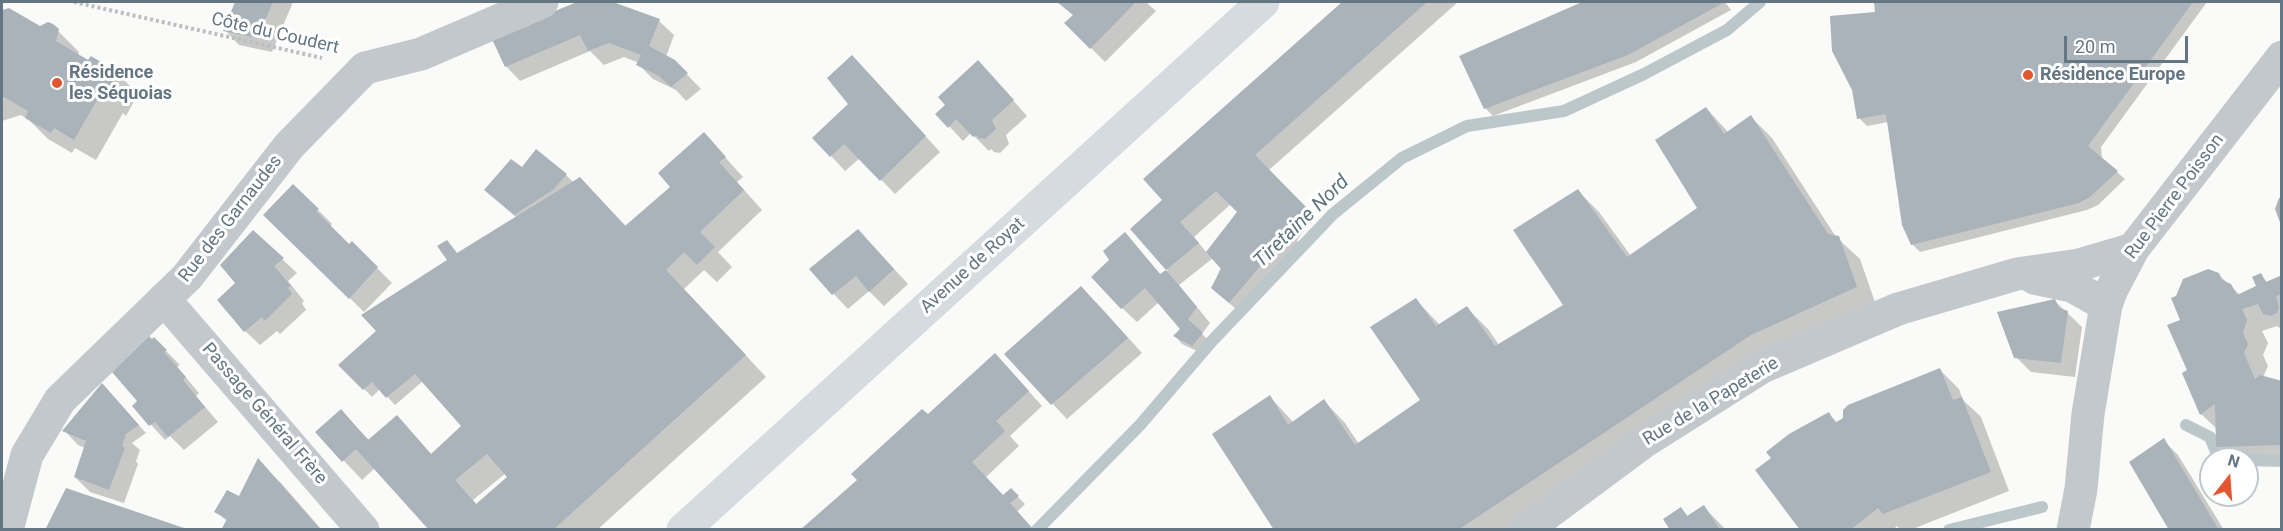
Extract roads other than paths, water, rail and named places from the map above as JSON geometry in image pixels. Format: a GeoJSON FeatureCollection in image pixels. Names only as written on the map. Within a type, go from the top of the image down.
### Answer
{"type":"FeatureCollection","features":[{"type":"Feature","properties":{"kind":"main road","name":"Avenue de Royat"},"geometry":{"type":"LineString","coordinates":[[683,530],[1263,2]]}},
{"type":"Feature","properties":{"kind":"street","name":"Rue des Garnaudes"},"geometry":{"type":"LineString","coordinates":[[7,530],[27,454],[60,400],[188,277],[289,146],[365,68],[422,54],[542,2]]}},
{"type":"Feature","properties":{"kind":"street","name":"Rue Pierre Poisson"},"geometry":{"type":"LineString","coordinates":[[2073,530],[2081,489],[2088,414],[2106,305],[2133,249],[2282,57]]}},
{"type":"Feature","properties":{"kind":"street","name":"Rue de la Papeterie"},"geometry":{"type":"LineString","coordinates":[[1525,530],[1645,441],[1762,367],[1898,309],[2017,274],[2079,265],[2133,249]]}},
{"type":"Feature","properties":{"kind":"street","name":"Rue de la Papeterie"},"geometry":{"type":"LineString","coordinates":[[2017,274],[2072,286],[2106,305]]}},
{"type":"Feature","properties":{"kind":"street","name":"Passage Général Frère"},"geometry":{"type":"LineString","coordinates":[[164,299],[363,530]]}},
{"type":"Feature","properties":{"kind":"waterway","name":"Tiretaine Nord"},"geometry":{"type":"LineString","coordinates":[[1037,530],[1140,425],[1212,341],[1333,214],[1402,158],[1467,126],[1564,111],[1644,74],[1727,30],[1760,2]]}},
{"type":"Feature","properties":{"kind":"waterway"},"geometry":{"type":"LineString","coordinates":[[2186,425],[2210,437],[2214,447]]}},
{"type":"Feature","properties":{"kind":"waterway"},"geometry":{"type":"LineString","coordinates":[[2259,460],[2282,461]]}},
{"type":"Feature","properties":{"kind":"waterway"},"geometry":{"type":"LineString","coordinates":[[1949,530],[2042,507]]}},
{"type":"Feature","properties":{"kind":"place","name":"Résidence Europe"},"geometry":{"type":"Point","coordinates":[2028,75]}},
{"type":"Feature","properties":{"kind":"place","name":"Résidence les Séquoias"},"geometry":{"type":"Point","coordinates":[57,83]}}]}
